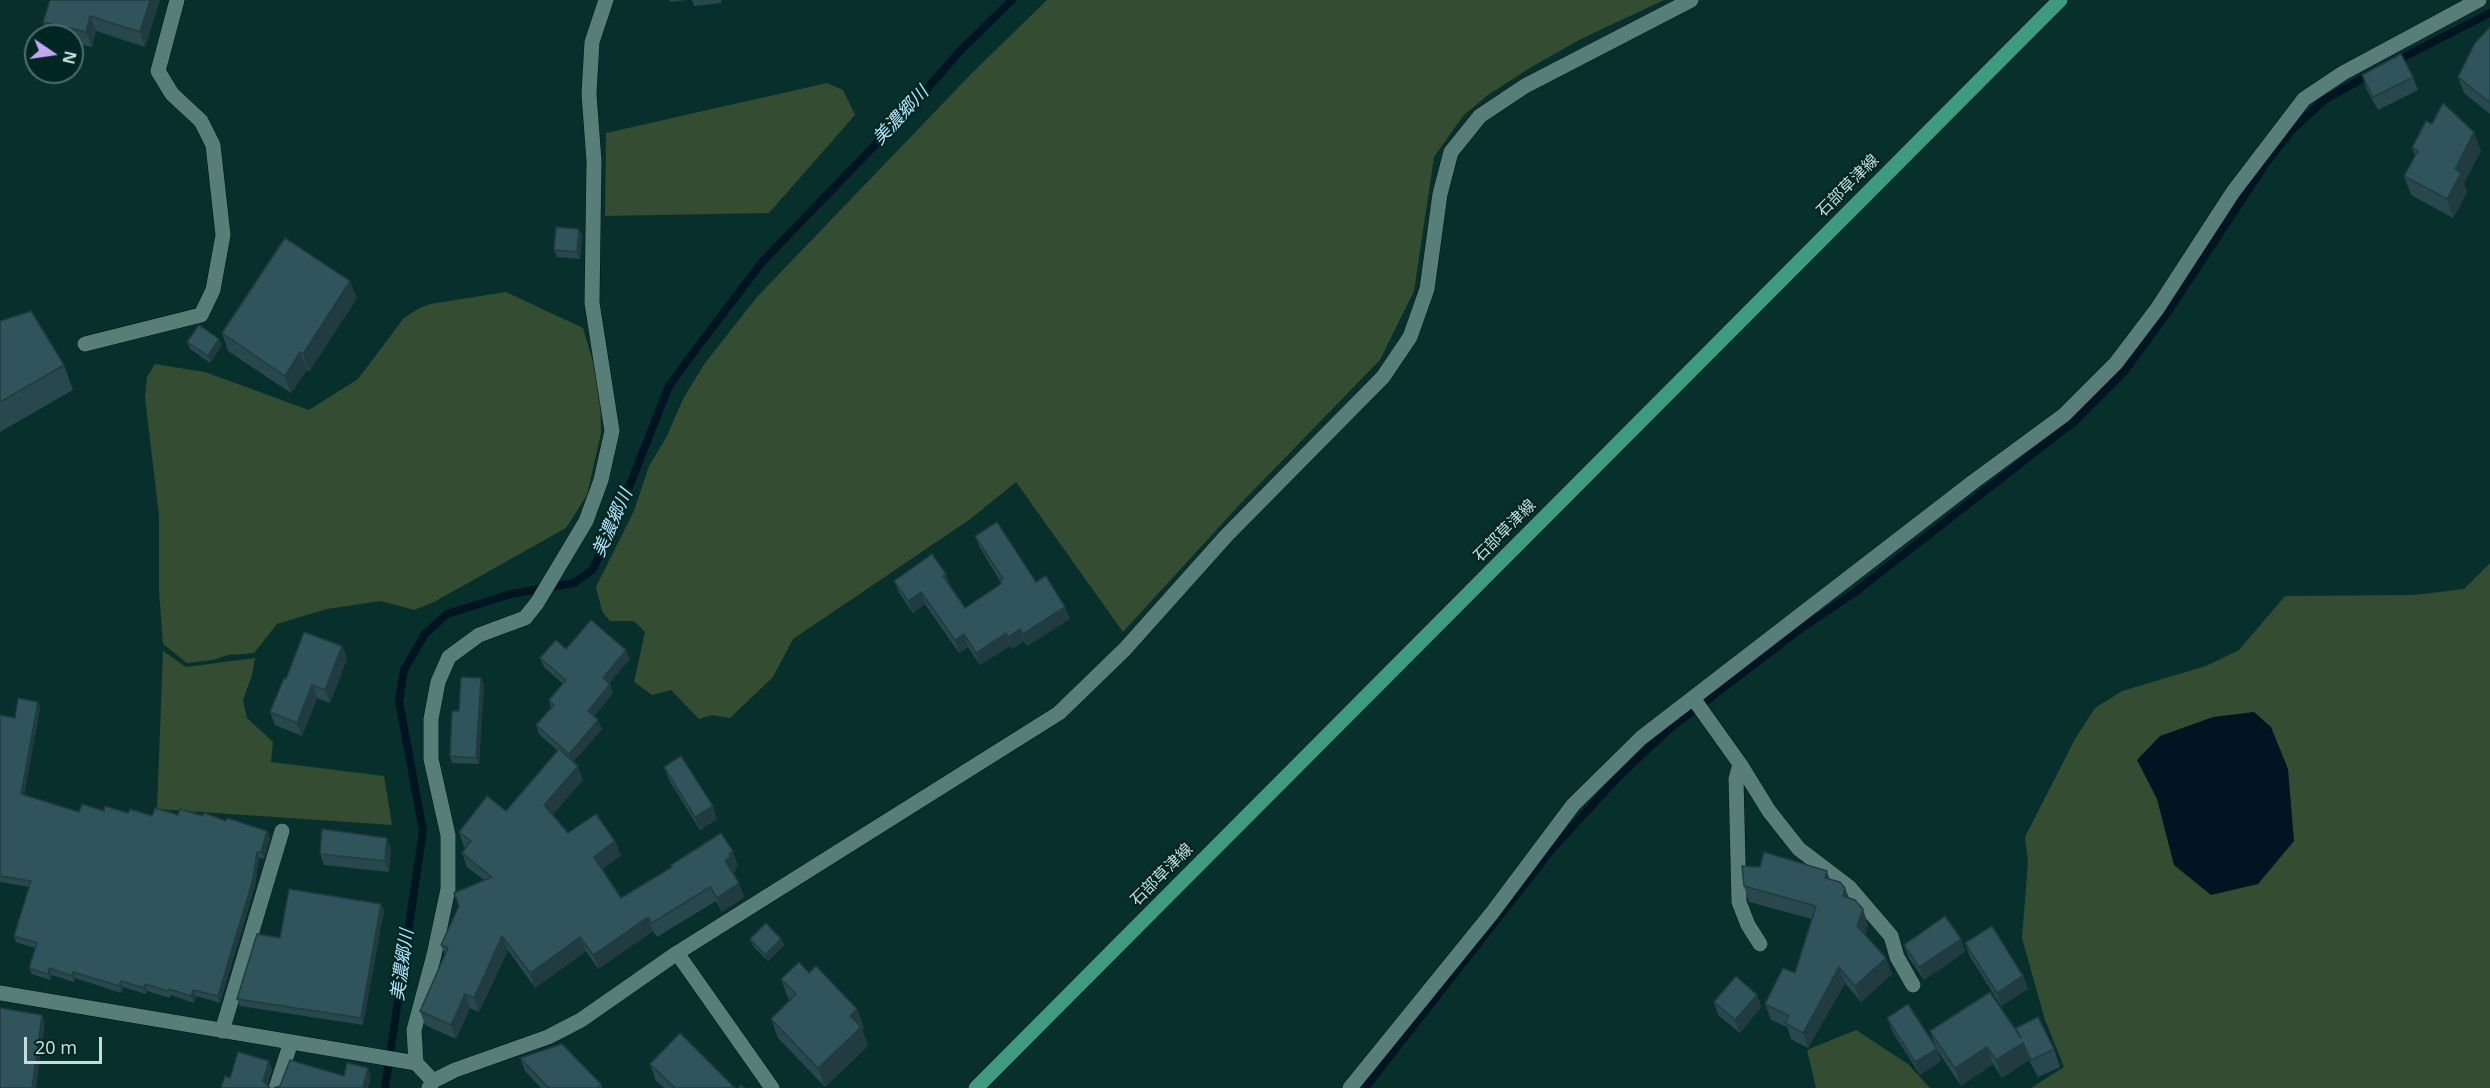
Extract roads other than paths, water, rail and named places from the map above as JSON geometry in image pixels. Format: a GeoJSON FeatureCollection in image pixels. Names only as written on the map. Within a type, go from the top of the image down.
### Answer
{"type":"FeatureCollection","features":[{"type":"Feature","properties":{"kind":"main road","name":"石部草津線"},"geometry":{"type":"LineString","coordinates":[[976,1088],[2060,0]]}},
{"type":"Feature","properties":{"kind":"street"},"geometry":{"type":"LineString","coordinates":[[85,344],[201,315],[213,290],[223,235],[213,145],[201,121],[172,94],[158,71],[177,0]]}},
{"type":"Feature","properties":{"kind":"street"},"geometry":{"type":"LineString","coordinates":[[411,1062],[414,1030],[434,955],[447,889],[448,835],[431,759],[431,719],[438,682],[449,657],[479,635],[525,618],[537,603],[586,521],[601,480],[612,431],[592,303],[594,161],[589,94],[592,42],[606,0]]}},
{"type":"Feature","properties":{"kind":"street"},"geometry":{"type":"LineString","coordinates":[[0,993],[411,1062],[431,1085],[455,1070],[548,1037],[581,1020],[677,953],[1059,713],[1125,649],[1227,535],[1383,376],[1410,337],[1426,289],[1440,194],[1452,152],[1480,116],[1525,86],[1691,0]]}},
{"type":"Feature","properties":{"kind":"street"},"geometry":{"type":"LineString","coordinates":[[1350,1088],[1492,913],[1573,805],[1641,738],[1697,703],[2071,408],[2116,363],[2150,318],[2233,192],[2304,99],[2343,73],[2479,0]]}},
{"type":"Feature","properties":{"kind":"street"},"geometry":{"type":"LineString","coordinates":[[1697,703],[1740,764],[1769,811],[1799,849],[1849,887],[1891,936],[1897,957],[1913,985]]}},
{"type":"Feature","properties":{"kind":"street"},"geometry":{"type":"LineString","coordinates":[[1740,764],[1736,779],[1739,902],[1748,925],[1760,944]]}},
{"type":"Feature","properties":{"kind":"street"},"geometry":{"type":"LineString","coordinates":[[222,1030],[282,831]]}},
{"type":"Feature","properties":{"kind":"street"},"geometry":{"type":"LineString","coordinates":[[677,953],[772,1088]]}},
{"type":"Feature","properties":{"kind":"street"},"geometry":{"type":"LineString","coordinates":[[276,1088],[291,1042]]}},
{"type":"Feature","properties":{"kind":"water"},"geometry":{"type":"Polygon","coordinates":[[[2254,712],[2271,727],[2288,769],[2294,841],[2258,884],[2211,895],[2174,865],[2157,799],[2137,760],[2160,736],[2213,717],[2254,712]]]}},
{"type":"Feature","properties":{"kind":"waterway","name":"美濃郷川"},"geometry":{"type":"LineString","coordinates":[[385,1088],[423,831],[399,701],[404,670],[425,634],[447,614],[511,594],[574,583],[592,570],[610,535],[669,386],[696,349],[763,261],[904,115],[959,52],[1012,0]]}},
{"type":"Feature","properties":{"kind":"waterway"},"geometry":{"type":"LineString","coordinates":[[2394,62],[2490,13]]}},
{"type":"Feature","properties":{"kind":"waterway"},"geometry":{"type":"LineString","coordinates":[[1365,1088],[1552,849],[1619,776],[1668,730],[1796,632],[1855,592],[2076,420],[2124,372],[2168,312],[2266,163],[2291,131],[2323,101],[2370,74]]}}]}
